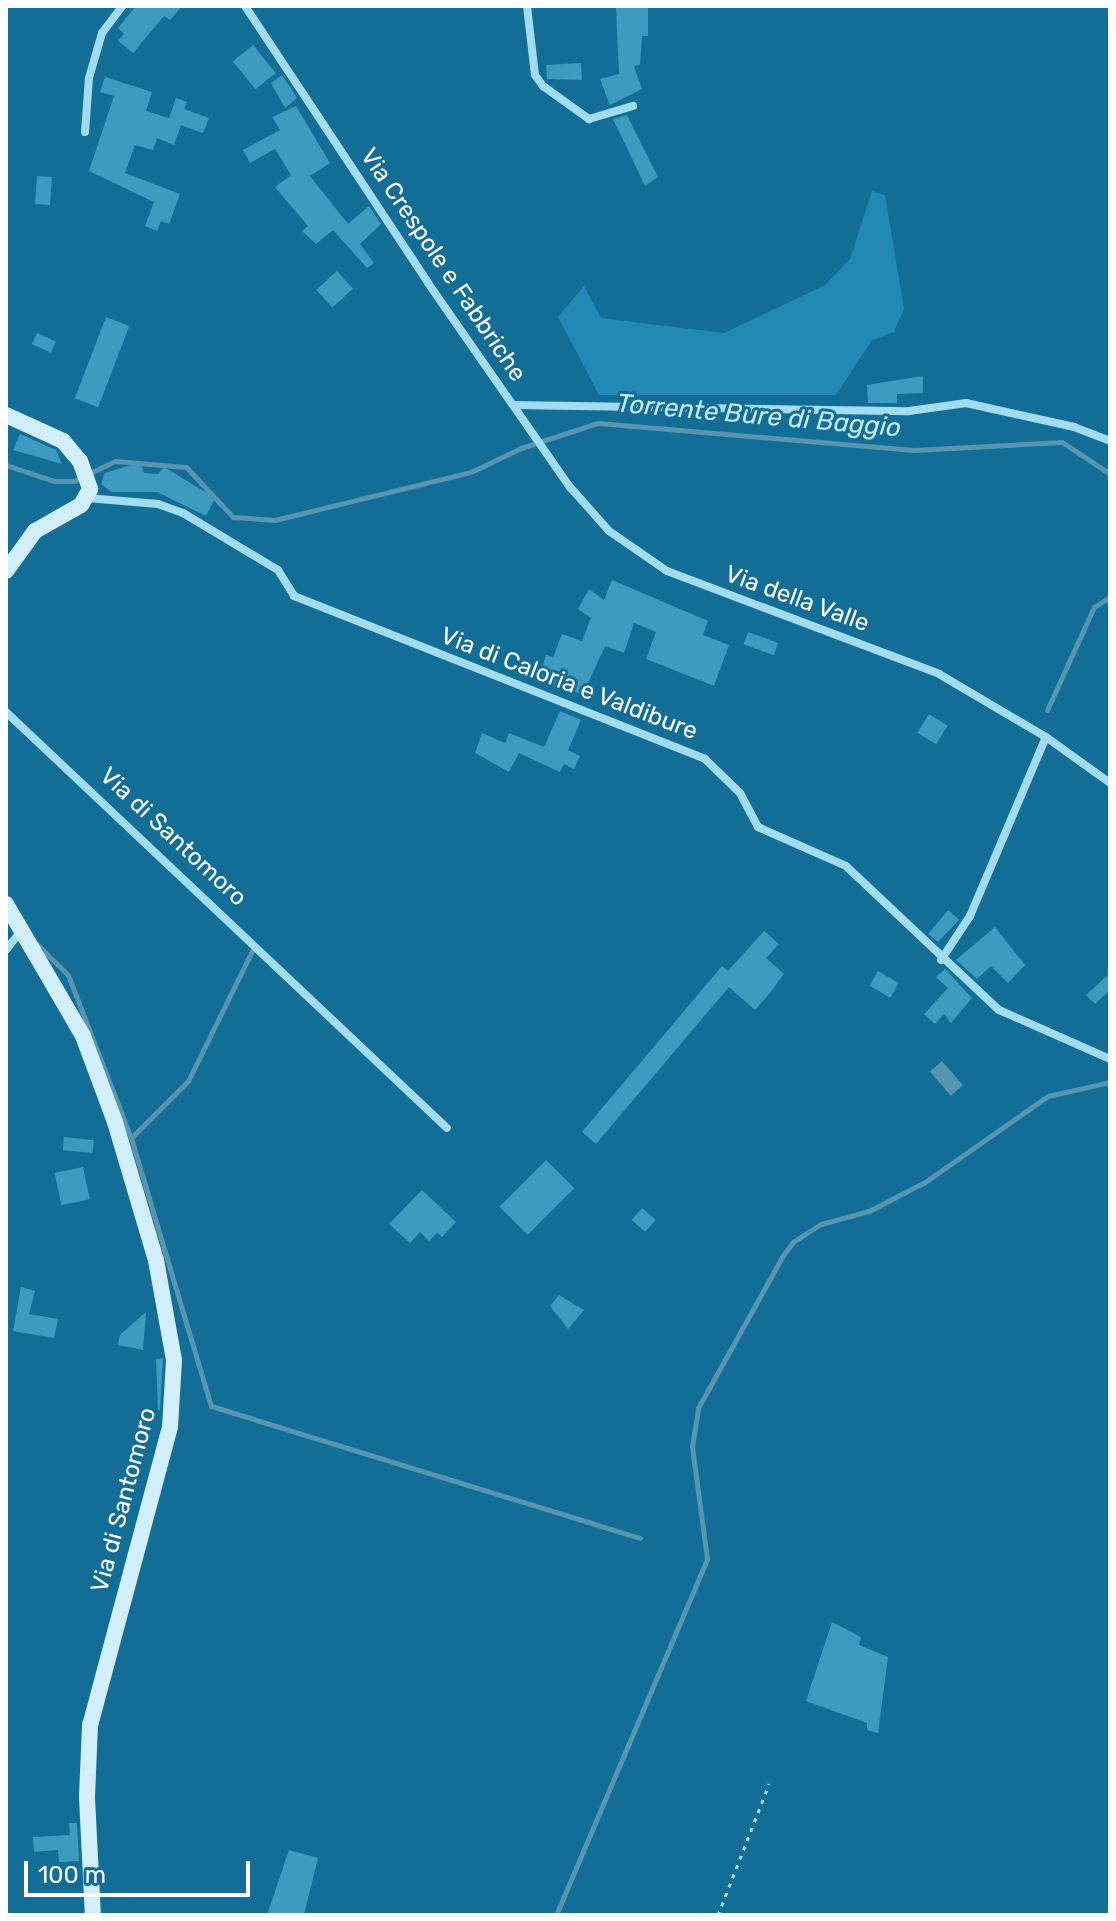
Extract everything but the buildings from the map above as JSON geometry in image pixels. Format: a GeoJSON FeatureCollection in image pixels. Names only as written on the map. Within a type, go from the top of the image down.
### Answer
{"type":"FeatureCollection","features":[{"type":"Feature","properties":{"kind":"main road"},"geometry":{"type":"LineString","coordinates":[[6,415],[56,437],[80,461],[89,479],[87,498],[35,531],[6,571]]}},
{"type":"Feature","properties":{"kind":"main road","name":"Via di Santomoro"},"geometry":{"type":"LineString","coordinates":[[6,904],[20,932],[50,974],[83,1036],[115,1122],[156,1260],[174,1360],[170,1427],[90,1725],[87,1798],[93,1915]]}},
{"type":"Feature","properties":{"kind":"street"},"geometry":{"type":"LineString","coordinates":[[85,132],[89,78],[102,33],[122,6]]}},
{"type":"Feature","properties":{"kind":"street","name":"Via Crespole e Fabbriche"},"geometry":{"type":"LineString","coordinates":[[245,6],[513,405],[909,411],[966,403],[1074,427],[1110,441]]}},
{"type":"Feature","properties":{"kind":"street"},"geometry":{"type":"LineString","coordinates":[[527,6],[535,75],[543,86],[589,119],[633,106]]}},
{"type":"Feature","properties":{"kind":"street","name":"Via della Valle"},"geometry":{"type":"LineString","coordinates":[[513,405],[601,524],[647,561],[939,674],[1046,737],[1110,783]]}},
{"type":"Feature","properties":{"kind":"street","name":"Via di Caloria e Valdibure"},"geometry":{"type":"LineString","coordinates":[[87,498],[158,504],[183,513],[278,570],[294,596],[705,759],[740,793],[758,827],[846,866],[941,960],[999,1010],[1110,1059]]}},
{"type":"Feature","properties":{"kind":"street","name":"Via di Santomoro"},"geometry":{"type":"LineString","coordinates":[[6,712],[447,1128]]}},
{"type":"Feature","properties":{"kind":"street"},"geometry":{"type":"LineString","coordinates":[[941,960],[970,916],[1046,737]]}},
{"type":"Feature","properties":{"kind":"street"},"geometry":{"type":"LineString","coordinates":[[6,950],[20,932]]}},
{"type":"Feature","properties":{"kind":"path"},"geometry":{"type":"LineString","coordinates":[[718,1915],[769,1784]]}},
{"type":"Feature","properties":{"kind":"shaded area"},"geometry":{"type":"Polygon","coordinates":[[[872,191],[885,195],[904,309],[894,332],[872,340],[836,395],[599,395],[558,317],[584,286],[601,318],[724,333],[825,285],[850,259],[872,191]]]}},
{"type":"Feature","properties":{"kind":"shaded area"},"geometry":{"type":"Polygon","coordinates":[[[942,1061],[963,1085],[951,1096],[930,1071],[942,1061]]]}},
{"type":"Feature","properties":{"kind":"waterway","name":"Torrente Bure di Baggio"},"geometry":{"type":"LineString","coordinates":[[6,465],[54,481],[74,481],[115,461],[186,467],[233,517],[275,520],[471,472],[521,448],[598,423],[914,450],[1062,442],[1110,474]]}},
{"type":"Feature","properties":{"kind":"waterway"},"geometry":{"type":"LineString","coordinates":[[1047,710],[1094,607],[1110,597]]}},
{"type":"Feature","properties":{"kind":"waterway"},"geometry":{"type":"LineString","coordinates":[[37,944],[68,975],[131,1138],[211,1406],[640,1538]]}},
{"type":"Feature","properties":{"kind":"waterway"},"geometry":{"type":"LineString","coordinates":[[131,1138],[188,1081],[252,951]]}},
{"type":"Feature","properties":{"kind":"waterway"},"geometry":{"type":"LineString","coordinates":[[556,1915],[707,1559],[692,1447],[698,1408],[782,1257],[793,1242],[821,1224],[869,1211],[925,1182],[1048,1096],[1110,1082]]}}]}
